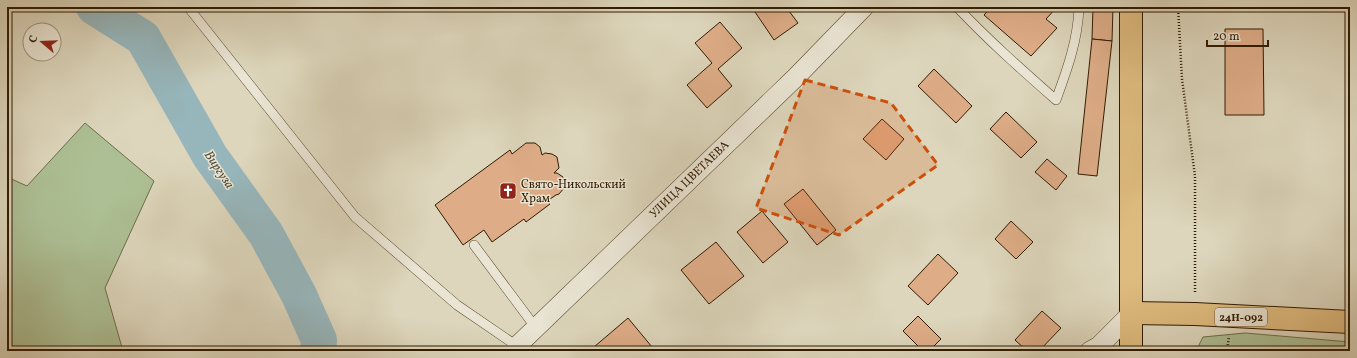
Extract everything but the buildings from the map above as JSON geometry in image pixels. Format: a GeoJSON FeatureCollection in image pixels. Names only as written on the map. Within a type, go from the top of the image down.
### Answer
{"type":"FeatureCollection","features":[{"type":"Feature","properties":{"kind":"main road"},"geometry":{"type":"LineString","coordinates":[[1130,7],[1131,351]]}},
{"type":"Feature","properties":{"kind":"main road","name":"24Н-092"},"geometry":{"type":"LineString","coordinates":[[1132,313],[1195,314],[1350,322]]}},
{"type":"Feature","properties":{"kind":"street","name":"УЛИЦА ЦВЕТАЕВА"},"geometry":{"type":"LineString","coordinates":[[518,349],[536,328],[789,83],[864,7]]}},
{"type":"Feature","properties":{"kind":"street"},"geometry":{"type":"LineString","coordinates":[[1090,351],[1099,346],[1132,313]]}},
{"type":"Feature","properties":{"kind":"lane"},"geometry":{"type":"LineString","coordinates":[[188,7],[355,217],[457,305],[518,349]]}},
{"type":"Feature","properties":{"kind":"lane"},"geometry":{"type":"LineString","coordinates":[[957,7],[1001,51],[1056,100],[1070,60],[1078,25],[1079,7]]}},
{"type":"Feature","properties":{"kind":"lane"},"geometry":{"type":"LineString","coordinates":[[474,245],[536,328]]}},
{"type":"Feature","properties":{"kind":"path"},"geometry":{"type":"LineString","coordinates":[[1178,7],[1182,79],[1195,176],[1195,314]]}},
{"type":"Feature","properties":{"kind":"path"},"geometry":{"type":"LineString","coordinates":[[1227,351],[1230,330]]}},
{"type":"Feature","properties":{"kind":"highlighted area"},"geometry":{"type":"Polygon","coordinates":[[[805,80],[891,103],[938,165],[839,235],[756,208],[805,80]]]}},
{"type":"Feature","properties":{"kind":"green space"},"geometry":{"type":"Polygon","coordinates":[[[85,123],[154,181],[105,288],[123,351],[7,351],[7,177],[27,186],[85,123]]]}},
{"type":"Feature","properties":{"kind":"green space"},"geometry":{"type":"Polygon","coordinates":[[[1245,333],[1350,342],[1350,351],[1196,351],[1203,337],[1245,333]]]}},
{"type":"Feature","properties":{"kind":"waterway","name":"Виргуза"},"geometry":{"type":"LineString","coordinates":[[94,7],[143,38],[210,156],[266,234],[299,295],[319,340],[318,351]]}},
{"type":"Feature","properties":{"kind":"place","name":"Свято-Никольский Храм"},"geometry":{"type":"Point","coordinates":[508,191]}}]}
